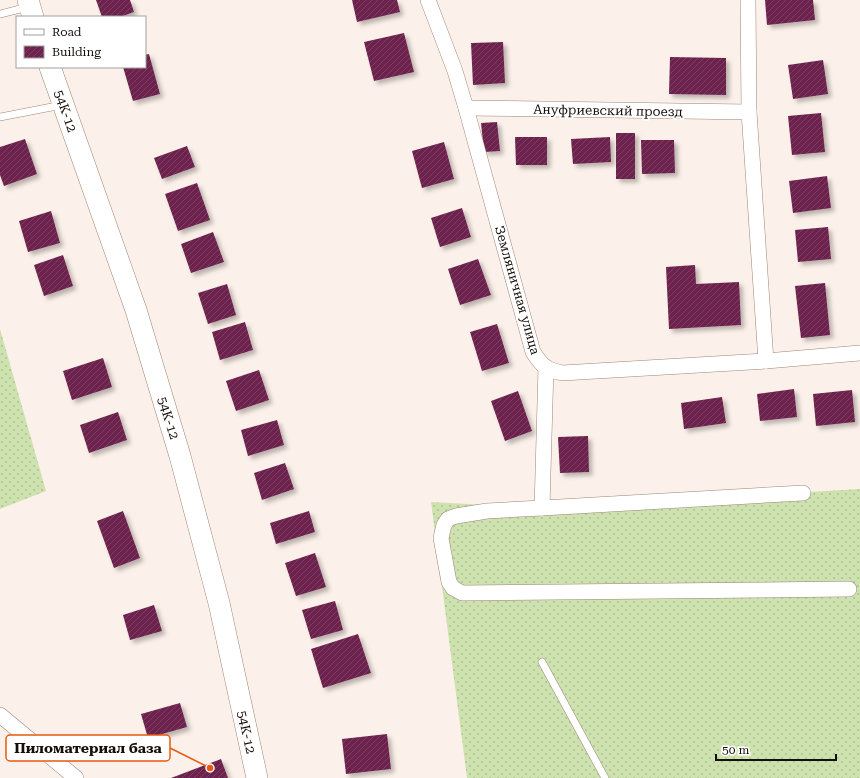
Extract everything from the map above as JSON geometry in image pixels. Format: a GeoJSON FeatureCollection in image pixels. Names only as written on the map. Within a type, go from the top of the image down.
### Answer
{"type":"FeatureCollection","features":[{"type":"Feature","properties":{"kind":"street","name":"Земляничная улица"},"geometry":{"type":"LineString","coordinates":[[428,0],[466,108],[533,352],[541,364],[562,373],[766,361],[860,353]]}},
{"type":"Feature","properties":{"kind":"street"},"geometry":{"type":"LineString","coordinates":[[748,0],[749,112],[766,361]]}},
{"type":"Feature","properties":{"kind":"street","name":"54K-12"},"geometry":{"type":"LineString","coordinates":[[50,68],[136,310],[180,456],[219,603],[257,778]]}},
{"type":"Feature","properties":{"kind":"street","name":"Ануфриевский проезд"},"geometry":{"type":"LineString","coordinates":[[466,108],[749,112]]}},
{"type":"Feature","properties":{"kind":"street"},"geometry":{"type":"LineString","coordinates":[[542,508],[546,367]]}},
{"type":"Feature","properties":{"kind":"street"},"geometry":{"type":"LineString","coordinates":[[803,493],[487,511],[456,516],[448,519],[444,525],[442,538],[449,582],[453,588],[462,593],[849,589]]}},
{"type":"Feature","properties":{"kind":"street"},"geometry":{"type":"LineString","coordinates":[[0,715],[76,778]]}},
{"type":"Feature","properties":{"kind":"lane"},"geometry":{"type":"LineString","coordinates":[[0,14],[30,8]]}},
{"type":"Feature","properties":{"kind":"lane"},"geometry":{"type":"LineString","coordinates":[[0,117],[64,105]]}},
{"type":"Feature","properties":{"kind":"lane"},"geometry":{"type":"LineString","coordinates":[[542,662],[604,778]]}},
{"type":"Feature","properties":{"kind":"green space"},"geometry":{"type":"Polygon","coordinates":[[[0,329],[46,491],[0,509],[0,329]]]}},
{"type":"Feature","properties":{"kind":"green space"},"geometry":{"type":"Polygon","coordinates":[[[860,489],[860,778],[467,778],[431,502],[542,508],[860,489]]]}},
{"type":"Feature","properties":{"kind":"building"},"geometry":{"type":"Polygon","coordinates":[[[96,0],[130,0],[134,12],[123,16],[102,16],[96,0]]]}},
{"type":"Feature","properties":{"kind":"building"},"geometry":{"type":"Polygon","coordinates":[[[352,0],[397,0],[400,12],[357,22],[352,0]]]}},
{"type":"Feature","properties":{"kind":"building"},"geometry":{"type":"Polygon","coordinates":[[[765,0],[813,0],[815,20],[767,25],[765,0]]]}},
{"type":"Feature","properties":{"kind":"building"},"geometry":{"type":"Polygon","coordinates":[[[404,33],[414,72],[374,81],[364,42],[404,33]]]}},
{"type":"Feature","properties":{"kind":"building"},"geometry":{"type":"Polygon","coordinates":[[[503,42],[505,83],[473,85],[471,43],[503,42]]]}},
{"type":"Feature","properties":{"kind":"building"},"geometry":{"type":"Polygon","coordinates":[[[149,54],[160,94],[133,101],[123,68],[146,68],[146,55],[149,54]]]}},
{"type":"Feature","properties":{"kind":"building"},"geometry":{"type":"Polygon","coordinates":[[[670,57],[726,58],[726,95],[669,94],[670,57]]]}},
{"type":"Feature","properties":{"kind":"building"},"geometry":{"type":"Polygon","coordinates":[[[823,60],[828,94],[793,99],[788,65],[823,60]]]}},
{"type":"Feature","properties":{"kind":"building"},"geometry":{"type":"Polygon","coordinates":[[[821,113],[825,152],[792,155],[788,116],[821,113]]]}},
{"type":"Feature","properties":{"kind":"building"},"geometry":{"type":"Polygon","coordinates":[[[497,122],[500,151],[484,152],[481,123],[497,122]]]}},
{"type":"Feature","properties":{"kind":"building"},"geometry":{"type":"Polygon","coordinates":[[[616,133],[635,133],[635,179],[616,179],[616,133]]]}},
{"type":"Feature","properties":{"kind":"building"},"geometry":{"type":"Polygon","coordinates":[[[515,137],[547,137],[547,165],[516,165],[515,137]]]}},
{"type":"Feature","properties":{"kind":"building"},"geometry":{"type":"Polygon","coordinates":[[[610,137],[611,162],[573,164],[571,139],[610,137]]]}},
{"type":"Feature","properties":{"kind":"building"},"geometry":{"type":"Polygon","coordinates":[[[25,139],[37,174],[4,186],[0,175],[0,147],[25,139]]]}},
{"type":"Feature","properties":{"kind":"building"},"geometry":{"type":"Polygon","coordinates":[[[641,140],[674,140],[675,173],[642,174],[641,140]]]}},
{"type":"Feature","properties":{"kind":"building"},"geometry":{"type":"Polygon","coordinates":[[[444,142],[454,179],[422,188],[412,151],[444,142]]]}},
{"type":"Feature","properties":{"kind":"building"},"geometry":{"type":"Polygon","coordinates":[[[187,146],[195,167],[162,179],[154,158],[187,146]]]}},
{"type":"Feature","properties":{"kind":"building"},"geometry":{"type":"Polygon","coordinates":[[[827,176],[831,208],[793,213],[789,181],[827,176]]]}},
{"type":"Feature","properties":{"kind":"building"},"geometry":{"type":"Polygon","coordinates":[[[197,183],[210,220],[178,231],[165,194],[197,183]]]}},
{"type":"Feature","properties":{"kind":"building"},"geometry":{"type":"Polygon","coordinates":[[[462,208],[471,237],[440,247],[431,218],[462,208]]]}},
{"type":"Feature","properties":{"kind":"building"},"geometry":{"type":"Polygon","coordinates":[[[51,211],[60,243],[28,252],[19,221],[51,211]]]}},
{"type":"Feature","properties":{"kind":"building"},"geometry":{"type":"Polygon","coordinates":[[[828,227],[831,259],[798,262],[795,230],[828,227]]]}},
{"type":"Feature","properties":{"kind":"building"},"geometry":{"type":"Polygon","coordinates":[[[213,232],[224,262],[191,273],[181,244],[213,232]]]}},
{"type":"Feature","properties":{"kind":"building"},"geometry":{"type":"Polygon","coordinates":[[[63,255],[73,286],[44,296],[34,265],[63,255]]]}},
{"type":"Feature","properties":{"kind":"building"},"geometry":{"type":"Polygon","coordinates":[[[478,259],[491,295],[460,305],[448,269],[478,259]]]}},
{"type":"Feature","properties":{"kind":"building"},"geometry":{"type":"Polygon","coordinates":[[[695,265],[696,284],[739,282],[741,325],[669,329],[666,267],[695,265]]]}},
{"type":"Feature","properties":{"kind":"building"},"geometry":{"type":"Polygon","coordinates":[[[825,283],[830,335],[801,338],[795,286],[825,283]]]}},
{"type":"Feature","properties":{"kind":"building"},"geometry":{"type":"Polygon","coordinates":[[[227,284],[236,315],[208,324],[198,293],[227,284]]]}},
{"type":"Feature","properties":{"kind":"building"},"geometry":{"type":"Polygon","coordinates":[[[245,322],[253,350],[220,360],[212,332],[245,322]]]}},
{"type":"Feature","properties":{"kind":"building"},"geometry":{"type":"Polygon","coordinates":[[[497,324],[509,363],[482,371],[470,332],[497,324]]]}},
{"type":"Feature","properties":{"kind":"building"},"geometry":{"type":"Polygon","coordinates":[[[103,358],[112,387],[72,400],[63,371],[103,358]]]}},
{"type":"Feature","properties":{"kind":"building"},"geometry":{"type":"Polygon","coordinates":[[[259,370],[269,400],[236,411],[226,381],[259,370]]]}},
{"type":"Feature","properties":{"kind":"building"},"geometry":{"type":"Polygon","coordinates":[[[794,389],[797,417],[760,421],[757,394],[794,389]]]}},
{"type":"Feature","properties":{"kind":"building"},"geometry":{"type":"Polygon","coordinates":[[[852,390],[855,422],[816,426],[813,394],[852,390]]]}},
{"type":"Feature","properties":{"kind":"building"},"geometry":{"type":"Polygon","coordinates":[[[518,391],[532,431],[505,441],[491,401],[518,391]]]}},
{"type":"Feature","properties":{"kind":"building"},"geometry":{"type":"Polygon","coordinates":[[[722,397],[726,423],[684,429],[681,403],[722,397]]]}},
{"type":"Feature","properties":{"kind":"building"},"geometry":{"type":"Polygon","coordinates":[[[118,412],[127,440],[89,453],[80,425],[118,412]]]}},
{"type":"Feature","properties":{"kind":"building"},"geometry":{"type":"Polygon","coordinates":[[[277,420],[284,445],[248,456],[241,430],[277,420]]]}},
{"type":"Feature","properties":{"kind":"building"},"geometry":{"type":"Polygon","coordinates":[[[588,436],[589,472],[560,473],[558,437],[588,436]]]}},
{"type":"Feature","properties":{"kind":"building"},"geometry":{"type":"Polygon","coordinates":[[[285,463],[294,489],[262,500],[254,473],[285,463]]]}},
{"type":"Feature","properties":{"kind":"building"},"geometry":{"type":"Polygon","coordinates":[[[123,511],[140,558],[114,568],[97,521],[123,511]]]}},
{"type":"Feature","properties":{"kind":"building"},"geometry":{"type":"Polygon","coordinates":[[[309,511],[315,532],[276,544],[270,523],[309,511]]]}},
{"type":"Feature","properties":{"kind":"building"},"geometry":{"type":"Polygon","coordinates":[[[315,553],[326,587],[296,596],[285,563],[315,553]]]}},
{"type":"Feature","properties":{"kind":"building"},"geometry":{"type":"Polygon","coordinates":[[[335,601],[343,630],[311,639],[302,610],[335,601]]]}},
{"type":"Feature","properties":{"kind":"building"},"geometry":{"type":"Polygon","coordinates":[[[154,605],[162,631],[130,640],[123,615],[154,605]]]}},
{"type":"Feature","properties":{"kind":"building"},"geometry":{"type":"Polygon","coordinates":[[[358,634],[371,673],[323,688],[311,649],[358,634]]]}},
{"type":"Feature","properties":{"kind":"building"},"geometry":{"type":"Polygon","coordinates":[[[180,703],[187,727],[148,738],[141,714],[180,703]]]}},
{"type":"Feature","properties":{"kind":"building"},"geometry":{"type":"Polygon","coordinates":[[[387,734],[391,769],[346,774],[342,739],[387,734]]]}},
{"type":"Feature","properties":{"kind":"building"},"geometry":{"type":"Polygon","coordinates":[[[221,759],[228,778],[171,778],[221,759]]]}},
{"type":"Feature","properties":{"kind":"place","name":"Пиломатериал база"},"geometry":{"type":"Point","coordinates":[210,768]}}]}
